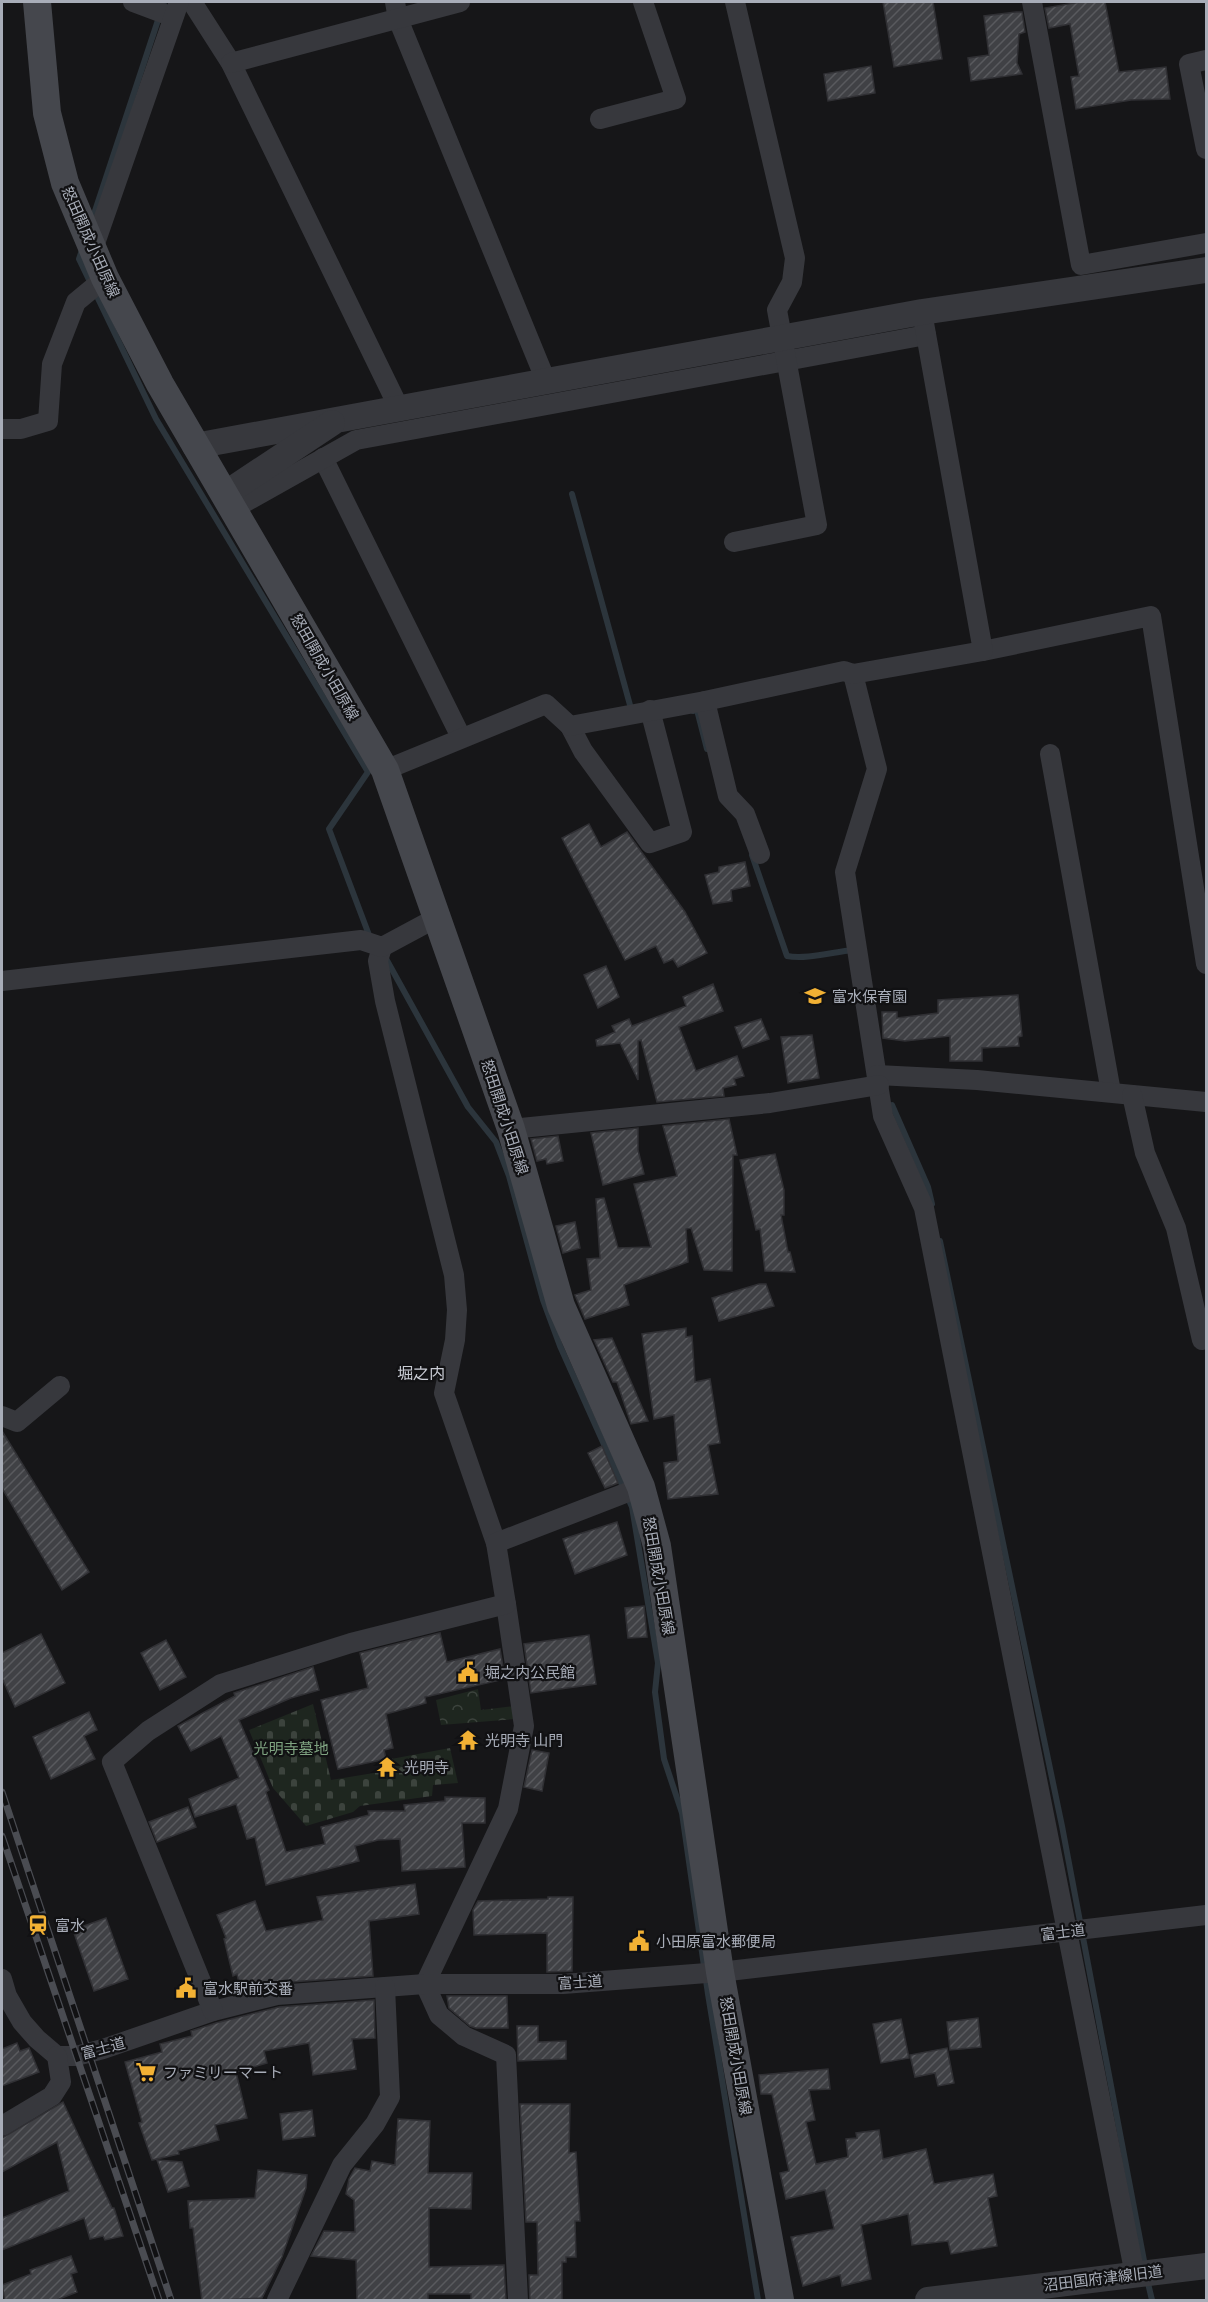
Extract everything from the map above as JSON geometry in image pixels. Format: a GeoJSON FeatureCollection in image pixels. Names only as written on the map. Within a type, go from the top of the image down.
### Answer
{"type":"FeatureCollection","features":[{"type":"Feature","properties":{"kind":"main road","name":"怒田開成小田原線"},"geometry":{"type":"LineString","coordinates":[[37,2],[51,137],[65,183],[92,252],[195,446],[384,770],[511,1129],[561,1306],[640,1488],[657,1546],[719,1972],[780,2301]]}},
{"type":"Feature","properties":{"kind":"street"},"geometry":{"type":"LineString","coordinates":[[92,252],[176,9],[132,2]]}},
{"type":"Feature","properties":{"kind":"street"},"geometry":{"type":"LineString","coordinates":[[192,2],[231,63],[399,408]]}},
{"type":"Feature","properties":{"kind":"street"},"geometry":{"type":"LineString","coordinates":[[231,63],[396,10],[460,2]]}},
{"type":"Feature","properties":{"kind":"street"},"geometry":{"type":"LineString","coordinates":[[600,119],[676,99],[643,2]]}},
{"type":"Feature","properties":{"kind":"street"},"geometry":{"type":"LineString","coordinates":[[734,542],[817,525],[777,310],[792,282],[795,258],[735,2]]}},
{"type":"Feature","properties":{"kind":"street"},"geometry":{"type":"LineString","coordinates":[[1032,2],[1081,265],[1206,243]]}},
{"type":"Feature","properties":{"kind":"street"},"geometry":{"type":"LineString","coordinates":[[396,10],[546,381]]}},
{"type":"Feature","properties":{"kind":"street"},"geometry":{"type":"LineString","coordinates":[[1206,60],[1190,64],[1206,149]]}},
{"type":"Feature","properties":{"kind":"street"},"geometry":{"type":"LineString","coordinates":[[229,502],[356,440],[783,349],[1206,270]]}},
{"type":"Feature","properties":{"kind":"street"},"geometry":{"type":"LineString","coordinates":[[2,429],[21,429],[48,421],[52,364],[76,302],[105,278]]}},
{"type":"Feature","properties":{"kind":"street"},"geometry":{"type":"LineString","coordinates":[[924,323],[983,651]]}},
{"type":"Feature","properties":{"kind":"street"},"geometry":{"type":"LineString","coordinates":[[195,446],[341,417],[546,381],[783,349]]}},
{"type":"Feature","properties":{"kind":"street"},"geometry":{"type":"LineString","coordinates":[[229,502],[341,417]]}},
{"type":"Feature","properties":{"kind":"street"},"geometry":{"type":"LineString","coordinates":[[323,458],[461,737]]}},
{"type":"Feature","properties":{"kind":"street"},"geometry":{"type":"LineString","coordinates":[[570,726],[705,701],[844,671],[853,674],[983,651],[1151,616],[1206,964]]}},
{"type":"Feature","properties":{"kind":"street"},"geometry":{"type":"LineString","coordinates":[[853,674],[877,769],[845,872],[883,1116],[924,1208],[1147,2274]]}},
{"type":"Feature","properties":{"kind":"street"},"geometry":{"type":"LineString","coordinates":[[705,701],[728,796],[745,814],[760,854]]}},
{"type":"Feature","properties":{"kind":"street"},"geometry":{"type":"LineString","coordinates":[[384,770],[546,704],[570,726],[583,751],[650,843],[682,832],[650,710]]}},
{"type":"Feature","properties":{"kind":"street"},"geometry":{"type":"LineString","coordinates":[[1050,754],[1111,1092]]}},
{"type":"Feature","properties":{"kind":"street"},"geometry":{"type":"LineString","coordinates":[[436,918],[382,947],[378,961],[384,1001],[454,1275],[457,1310],[444,1393],[496,1543],[524,1726],[508,1809],[425,1984],[439,2015],[464,2036],[506,2055],[518,2301]]}},
{"type":"Feature","properties":{"kind":"street"},"geometry":{"type":"LineString","coordinates":[[2,981],[361,940],[382,947]]}},
{"type":"Feature","properties":{"kind":"street"},"geometry":{"type":"LineString","coordinates":[[511,1129],[770,1103],[878,1080],[977,1080],[1206,1102]]}},
{"type":"Feature","properties":{"kind":"street"},"geometry":{"type":"LineString","coordinates":[[1132,1095],[1145,1153],[1176,1228],[1202,1340]]}},
{"type":"Feature","properties":{"kind":"street"},"geometry":{"type":"LineString","coordinates":[[2,1416],[16,1422],[60,1386]]}},
{"type":"Feature","properties":{"kind":"street"},"geometry":{"type":"LineString","coordinates":[[496,1543],[640,1488]]}},
{"type":"Feature","properties":{"kind":"street"},"geometry":{"type":"LineString","coordinates":[[213,2011],[112,1762],[148,1731],[221,1684],[351,1644],[506,1604]]}},
{"type":"Feature","properties":{"kind":"street","name":"富士道"},"geometry":{"type":"LineString","coordinates":[[57,2056],[87,2055],[213,2011],[277,1995],[425,1984],[562,1984],[719,1972],[1206,1915]]}},
{"type":"Feature","properties":{"kind":"street"},"geometry":{"type":"LineString","coordinates":[[2,1979],[7,1996],[22,2022],[57,2056],[61,2082],[52,2096],[2,2126]]}},
{"type":"Feature","properties":{"kind":"street"},"geometry":{"type":"LineString","coordinates":[[277,2301],[342,2165],[375,2124],[390,2097],[385,1987]]}},
{"type":"Feature","properties":{"kind":"street","name":"沼田国府津線旧道"},"geometry":{"type":"LineString","coordinates":[[928,2301],[1206,2266]]}},
{"type":"Feature","properties":{"kind":"green space"},"geometry":{"type":"Polygon","coordinates":[[[478,1689],[481,1710],[514,1706],[515,1719],[441,1725],[436,1700],[478,1689]]]}},
{"type":"Feature","properties":{"kind":"green space","name":"光明寺墓地"},"geometry":{"type":"Polygon","coordinates":[[[313,1704],[331,1780],[392,1770],[391,1759],[450,1748],[458,1783],[433,1785],[432,1796],[360,1806],[353,1812],[306,1826],[273,1788],[249,1730],[313,1704]]]}},
{"type":"Feature","properties":{"kind":"building"},"geometry":{"type":"Polygon","coordinates":[[[883,2],[933,2],[942,59],[894,67],[883,2]]]}},
{"type":"Feature","properties":{"kind":"building"},"geometry":{"type":"Polygon","coordinates":[[[1080,2],[1105,2],[1119,72],[1166,67],[1170,99],[1131,100],[1076,109],[1071,77],[1079,76],[1070,24],[1049,28],[1045,8],[1080,2]]]}},
{"type":"Feature","properties":{"kind":"building"},"geometry":{"type":"Polygon","coordinates":[[[1022,12],[1025,32],[1019,34],[1017,63],[1022,74],[971,81],[968,58],[989,55],[984,16],[1022,12]]]}},
{"type":"Feature","properties":{"kind":"building"},"geometry":{"type":"Polygon","coordinates":[[[871,66],[875,93],[828,101],[824,74],[871,66]]]}},
{"type":"Feature","properties":{"kind":"building"},"geometry":{"type":"Polygon","coordinates":[[[589,824],[601,847],[627,832],[685,912],[707,953],[678,967],[673,959],[664,963],[656,946],[625,960],[562,838],[589,824]]]}},
{"type":"Feature","properties":{"kind":"building"},"geometry":{"type":"Polygon","coordinates":[[[745,862],[750,886],[731,890],[732,901],[713,904],[705,875],[719,872],[719,867],[745,862]]]}},
{"type":"Feature","properties":{"kind":"building"},"geometry":{"type":"Polygon","coordinates":[[[606,966],[619,997],[598,1008],[584,975],[606,966]]]}},
{"type":"Feature","properties":{"kind":"building"},"geometry":{"type":"Polygon","coordinates":[[[713,984],[723,1011],[679,1027],[696,1071],[737,1056],[744,1076],[734,1079],[736,1085],[723,1088],[724,1096],[657,1102],[641,1040],[638,1041],[638,1080],[620,1043],[597,1046],[596,1040],[615,1032],[612,1026],[629,1019],[632,1026],[686,1006],[683,997],[713,984]]]}},
{"type":"Feature","properties":{"kind":"building"},"geometry":{"type":"Polygon","coordinates":[[[1018,995],[1022,1036],[1018,1037],[1019,1046],[982,1048],[982,1061],[950,1061],[950,1036],[905,1041],[883,1038],[882,1012],[897,1012],[897,1018],[938,1013],[938,1000],[1018,995]]]}},
{"type":"Feature","properties":{"kind":"building"},"geometry":{"type":"Polygon","coordinates":[[[761,1019],[769,1039],[743,1048],[735,1027],[761,1019]]]}},
{"type":"Feature","properties":{"kind":"building"},"geometry":{"type":"Polygon","coordinates":[[[812,1035],[819,1078],[788,1083],[781,1037],[812,1035]]]}},
{"type":"Feature","properties":{"kind":"building"},"geometry":{"type":"Polygon","coordinates":[[[729,1119],[737,1155],[733,1155],[732,1271],[704,1270],[691,1228],[686,1229],[688,1262],[624,1285],[629,1305],[585,1319],[575,1295],[591,1290],[587,1259],[600,1258],[596,1199],[604,1198],[618,1248],[651,1247],[634,1184],[677,1176],[663,1126],[729,1119]]]}},
{"type":"Feature","properties":{"kind":"building"},"geometry":{"type":"Polygon","coordinates":[[[638,1128],[638,1150],[644,1174],[603,1185],[591,1133],[638,1128]]]}},
{"type":"Feature","properties":{"kind":"building"},"geometry":{"type":"Polygon","coordinates":[[[558,1136],[563,1161],[547,1164],[546,1159],[537,1161],[531,1139],[558,1136]]]}},
{"type":"Feature","properties":{"kind":"building"},"geometry":{"type":"Polygon","coordinates":[[[775,1154],[784,1190],[784,1215],[781,1215],[788,1252],[790,1252],[795,1272],[765,1271],[760,1229],[756,1230],[740,1160],[775,1154]]]}},
{"type":"Feature","properties":{"kind":"building"},"geometry":{"type":"Polygon","coordinates":[[[575,1222],[580,1248],[563,1253],[556,1226],[575,1222]]]}},
{"type":"Feature","properties":{"kind":"building"},"geometry":{"type":"Polygon","coordinates":[[[766,1284],[774,1306],[719,1321],[712,1298],[766,1284]]]}},
{"type":"Feature","properties":{"kind":"building"},"geometry":{"type":"Polygon","coordinates":[[[686,1328],[686,1337],[692,1336],[695,1382],[710,1379],[720,1443],[708,1445],[718,1494],[668,1499],[664,1463],[678,1461],[674,1415],[654,1419],[642,1334],[686,1328]]]}},
{"type":"Feature","properties":{"kind":"building"},"geometry":{"type":"Polygon","coordinates":[[[612,1338],[648,1421],[631,1424],[617,1382],[613,1382],[594,1340],[612,1338]]]}},
{"type":"Feature","properties":{"kind":"building"},"geometry":{"type":"Polygon","coordinates":[[[2,1431],[89,1572],[62,1590],[2,1488],[2,1431]]]}},
{"type":"Feature","properties":{"kind":"building"},"geometry":{"type":"Polygon","coordinates":[[[602,1446],[618,1483],[605,1488],[588,1453],[602,1446]]]}},
{"type":"Feature","properties":{"kind":"building"},"geometry":{"type":"Polygon","coordinates":[[[617,1522],[627,1555],[575,1574],[563,1539],[617,1522]]]}},
{"type":"Feature","properties":{"kind":"building"},"geometry":{"type":"Polygon","coordinates":[[[644,1606],[647,1637],[628,1638],[625,1608],[644,1606]]]}},
{"type":"Feature","properties":{"kind":"building"},"geometry":{"type":"Polygon","coordinates":[[[440,1633],[447,1662],[500,1649],[505,1679],[425,1697],[426,1703],[386,1714],[393,1748],[384,1750],[386,1759],[338,1769],[321,1700],[368,1688],[360,1653],[440,1633]]]}},
{"type":"Feature","properties":{"kind":"building"},"geometry":{"type":"Polygon","coordinates":[[[41,1634],[65,1683],[15,1707],[2,1678],[2,1653],[41,1634]]]}},
{"type":"Feature","properties":{"kind":"building"},"geometry":{"type":"Polygon","coordinates":[[[589,1635],[596,1684],[531,1693],[524,1644],[589,1635]]]}},
{"type":"Feature","properties":{"kind":"building"},"geometry":{"type":"Polygon","coordinates":[[[166,1640],[186,1677],[160,1690],[141,1653],[166,1640]]]}},
{"type":"Feature","properties":{"kind":"building"},"geometry":{"type":"Polygon","coordinates":[[[313,1667],[319,1690],[291,1698],[239,1720],[269,1790],[266,1792],[286,1852],[325,1844],[321,1827],[369,1815],[368,1811],[405,1811],[404,1805],[445,1801],[445,1797],[485,1798],[485,1823],[462,1823],[465,1867],[402,1871],[400,1839],[378,1840],[355,1846],[359,1861],[266,1885],[255,1837],[247,1839],[236,1804],[195,1817],[189,1799],[239,1778],[221,1736],[191,1751],[178,1726],[235,1696],[234,1693],[313,1667]]]}},
{"type":"Feature","properties":{"kind":"building"},"geometry":{"type":"Polygon","coordinates":[[[89,1712],[97,1730],[84,1736],[95,1759],[51,1779],[33,1737],[89,1712]]]}},
{"type":"Feature","properties":{"kind":"building"},"geometry":{"type":"Polygon","coordinates":[[[532,1750],[549,1753],[542,1791],[524,1787],[532,1750]]]}},
{"type":"Feature","properties":{"kind":"building"},"geometry":{"type":"Polygon","coordinates":[[[188,1807],[196,1827],[157,1842],[149,1822],[188,1807]]]}},
{"type":"Feature","properties":{"kind":"building"},"geometry":{"type":"Polygon","coordinates":[[[415,1884],[419,1914],[369,1921],[373,1976],[276,1983],[241,1992],[237,1974],[233,1976],[224,1939],[226,1938],[217,1915],[255,1901],[266,1931],[323,1920],[317,1897],[415,1884]]]}},
{"type":"Feature","properties":{"kind":"building"},"geometry":{"type":"Polygon","coordinates":[[[548,1897],[573,1897],[572,1971],[547,1972],[547,1933],[474,1935],[473,1910],[478,1901],[548,1899],[548,1897]]]}},
{"type":"Feature","properties":{"kind":"building"},"geometry":{"type":"Polygon","coordinates":[[[106,1918],[128,1979],[94,1991],[73,1930],[106,1918]]]}},
{"type":"Feature","properties":{"kind":"building"},"geometry":{"type":"Polygon","coordinates":[[[447,1996],[507,1996],[508,2028],[470,2026],[449,2008],[447,1996]]]}},
{"type":"Feature","properties":{"kind":"building"},"geometry":{"type":"Polygon","coordinates":[[[374,2000],[375,2038],[352,2039],[356,2069],[313,2075],[309,2043],[264,2051],[267,2063],[236,2072],[247,2118],[215,2125],[219,2140],[178,2151],[179,2154],[152,2160],[139,2123],[142,2122],[125,2062],[162,2052],[160,2044],[192,2036],[191,2031],[279,2007],[374,2000]]]}},
{"type":"Feature","properties":{"kind":"building"},"geometry":{"type":"Polygon","coordinates":[[[978,2018],[981,2047],[950,2050],[947,2022],[978,2018]]]}},
{"type":"Feature","properties":{"kind":"building"},"geometry":{"type":"Polygon","coordinates":[[[901,2019],[909,2058],[881,2063],[873,2024],[901,2019]]]}},
{"type":"Feature","properties":{"kind":"building"},"geometry":{"type":"Polygon","coordinates":[[[517,2026],[538,2026],[538,2042],[566,2041],[566,2059],[518,2061],[517,2026]]]}},
{"type":"Feature","properties":{"kind":"building"},"geometry":{"type":"Polygon","coordinates":[[[17,2043],[20,2051],[29,2048],[39,2072],[2,2086],[2,2049],[17,2043]]]}},
{"type":"Feature","properties":{"kind":"building"},"geometry":{"type":"Polygon","coordinates":[[[947,2048],[954,2083],[938,2086],[935,2073],[915,2077],[910,2055],[947,2048]]]}},
{"type":"Feature","properties":{"kind":"building"},"geometry":{"type":"Polygon","coordinates":[[[828,2069],[830,2089],[809,2090],[815,2120],[806,2122],[816,2164],[848,2157],[846,2139],[857,2138],[856,2133],[879,2130],[883,2159],[926,2149],[934,2184],[993,2174],[997,2196],[988,2198],[997,2246],[951,2254],[948,2241],[912,2245],[908,2214],[861,2225],[871,2279],[842,2286],[840,2275],[803,2286],[791,2237],[834,2229],[825,2190],[786,2199],[780,2173],[789,2171],[772,2094],[761,2094],[759,2075],[828,2069]]]}},
{"type":"Feature","properties":{"kind":"building"},"geometry":{"type":"Polygon","coordinates":[[[63,2102],[112,2208],[114,2208],[123,2236],[105,2240],[103,2236],[90,2239],[84,2218],[2,2250],[2,2218],[69,2191],[57,2142],[2,2172],[2,2138],[63,2102]]]}},
{"type":"Feature","properties":{"kind":"building"},"geometry":{"type":"Polygon","coordinates":[[[520,2104],[570,2104],[569,2153],[576,2152],[580,2221],[575,2221],[576,2257],[566,2257],[566,2262],[562,2262],[562,2301],[530,2301],[529,2275],[538,2275],[537,2222],[526,2222],[520,2104]]]}},
{"type":"Feature","properties":{"kind":"building"},"geometry":{"type":"Polygon","coordinates":[[[312,2110],[315,2136],[283,2140],[280,2114],[312,2110]]]}},
{"type":"Feature","properties":{"kind":"building"},"geometry":{"type":"Polygon","coordinates":[[[398,2119],[430,2121],[428,2173],[472,2173],[471,2209],[429,2208],[429,2267],[504,2265],[506,2301],[471,2301],[471,2294],[428,2294],[428,2301],[357,2301],[356,2260],[311,2256],[324,2231],[355,2232],[354,2200],[346,2194],[349,2179],[355,2168],[370,2171],[372,2161],[395,2165],[398,2119]]]}},
{"type":"Feature","properties":{"kind":"building"},"geometry":{"type":"Polygon","coordinates":[[[157,2160],[182,2162],[189,2186],[168,2192],[157,2160]]]}},
{"type":"Feature","properties":{"kind":"building"},"geometry":{"type":"Polygon","coordinates":[[[258,2170],[307,2175],[306,2188],[282,2257],[262,2298],[202,2301],[188,2201],[255,2198],[258,2170]]]}},
{"type":"Feature","properties":{"kind":"building"},"geometry":{"type":"Polygon","coordinates":[[[71,2256],[77,2272],[71,2274],[77,2292],[54,2301],[5,2301],[2,2285],[31,2274],[30,2270],[71,2256]]]}},
{"type":"Feature","properties":{"kind":"waterway"},"geometry":{"type":"LineString","coordinates":[[92,220],[164,2]]}},
{"type":"Feature","properties":{"kind":"waterway"},"geometry":{"type":"LineString","coordinates":[[82,250],[79,259],[156,419],[368,772],[329,829],[369,935]]}},
{"type":"Feature","properties":{"kind":"waterway"},"geometry":{"type":"LineString","coordinates":[[572,494],[630,705]]}},
{"type":"Feature","properties":{"kind":"waterway"},"geometry":{"type":"LineString","coordinates":[[693,711],[697,710],[707,749]]}},
{"type":"Feature","properties":{"kind":"waterway"},"geometry":{"type":"LineString","coordinates":[[752,855],[787,956],[811,956],[853,950]]}},
{"type":"Feature","properties":{"kind":"waterway"},"geometry":{"type":"LineString","coordinates":[[384,955],[468,1107],[496,1142],[509,1176],[543,1300],[560,1346],[632,1507],[658,1663],[655,1692],[664,1759],[682,1813],[708,1994],[758,2300]]}},
{"type":"Feature","properties":{"kind":"waterway"},"geometry":{"type":"LineString","coordinates":[[892,1105],[928,1187],[932,1204]]}},
{"type":"Feature","properties":{"kind":"waterway"},"geometry":{"type":"LineString","coordinates":[[940,1241],[1062,1826],[1145,2266]]}},
{"type":"Feature","properties":{"kind":"waterway"},"geometry":{"type":"LineString","coordinates":[[1147,2279],[1152,2300]]}},
{"type":"Feature","properties":{"kind":"railway"},"geometry":{"type":"LineString","coordinates":[[2,1792],[171,2300]]}},
{"type":"Feature","properties":{"kind":"railway"},"geometry":{"type":"LineString","coordinates":[[2,1836],[159,2300]]}},
{"type":"Feature","properties":{"kind":"place","name":"富水保育園"},"geometry":{"type":"Point","coordinates":[815,996]}},
{"type":"Feature","properties":{"kind":"place","name":"堀之内公民館"},"geometry":{"type":"Point","coordinates":[468,1672]}},
{"type":"Feature","properties":{"kind":"place","name":"光明寺 山門"},"geometry":{"type":"Point","coordinates":[468,1740]}},
{"type":"Feature","properties":{"kind":"place","name":"光明寺"},"geometry":{"type":"Point","coordinates":[387,1767]}},
{"type":"Feature","properties":{"kind":"place","name":"富水"},"geometry":{"type":"Point","coordinates":[38,1925]}},
{"type":"Feature","properties":{"kind":"place","name":"小田原富水郵便局"},"geometry":{"type":"Point","coordinates":[639,1941]}},
{"type":"Feature","properties":{"kind":"place","name":"富水駅前交番"},"geometry":{"type":"Point","coordinates":[186,1988]}},
{"type":"Feature","properties":{"kind":"place","name":"ファミリーマート"},"geometry":{"type":"Point","coordinates":[146,2072]}},
{"type":"Feature","properties":{"kind":"district","name":"堀之内"},"geometry":{"type":"Point","coordinates":[421,1373]}}]}
